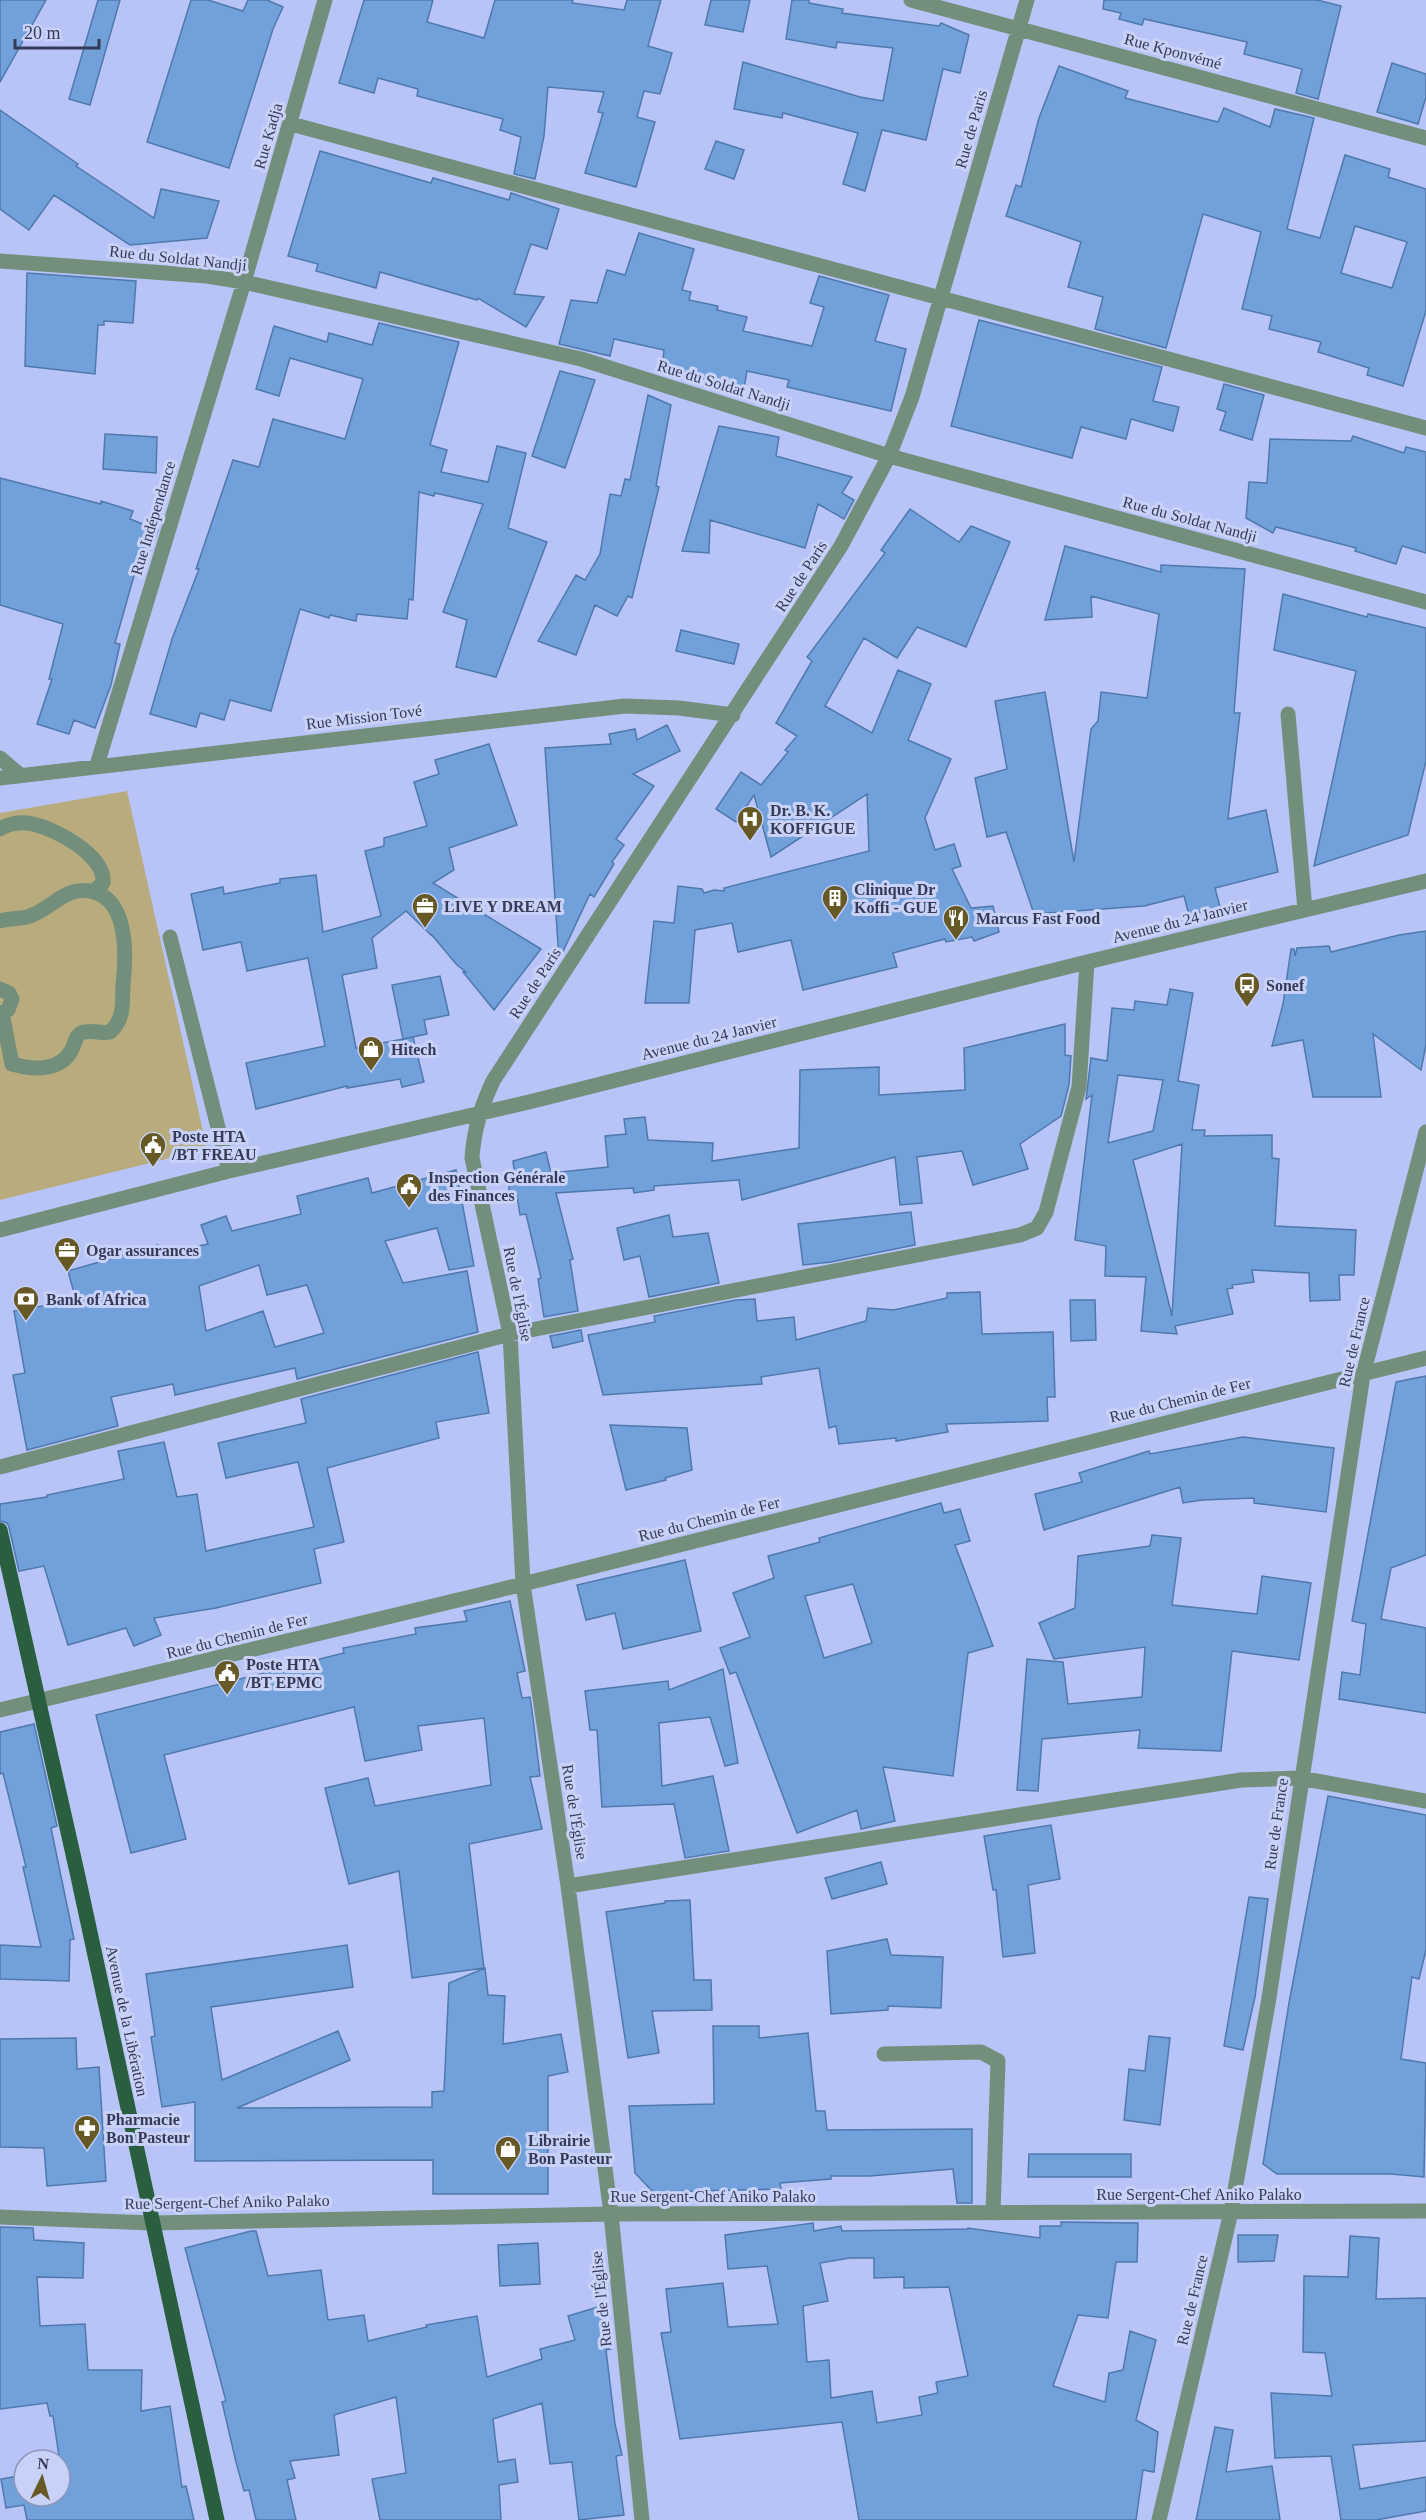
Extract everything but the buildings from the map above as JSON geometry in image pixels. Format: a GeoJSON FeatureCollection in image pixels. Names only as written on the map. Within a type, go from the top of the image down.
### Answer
{"type":"FeatureCollection","features":[{"type":"Feature","properties":{"kind":"main road","name":"Avenue de la Libération"},"geometry":{"type":"LineString","coordinates":[[0,1530],[217,2520]]}},
{"type":"Feature","properties":{"kind":"street","name":"Rue Kadja"},"geometry":{"type":"LineString","coordinates":[[244,282],[326,0]]}},
{"type":"Feature","properties":{"kind":"street","name":"Rue Kponvémé"},"geometry":{"type":"LineString","coordinates":[[911,0],[1426,138]]}},
{"type":"Feature","properties":{"kind":"street","name":"Rue de Paris"},"geometry":{"type":"LineString","coordinates":[[479,1112],[493,1081],[841,546],[889,456],[912,396],[1027,0]]}},
{"type":"Feature","properties":{"kind":"street"},"geometry":{"type":"LineString","coordinates":[[291,124],[1426,428]]}},
{"type":"Feature","properties":{"kind":"street","name":"Rue du Soldat Nandji"},"geometry":{"type":"LineString","coordinates":[[0,261],[207,276],[244,282],[581,359],[889,456],[1426,602]]}},
{"type":"Feature","properties":{"kind":"street","name":"Rue Indépendance"},"geometry":{"type":"LineString","coordinates":[[97,765],[244,282]]}},
{"type":"Feature","properties":{"kind":"street","name":"Rue Mission Tové"},"geometry":{"type":"LineString","coordinates":[[0,778],[97,765],[625,706],[679,708],[733,715]]}},
{"type":"Feature","properties":{"kind":"street"},"geometry":{"type":"LineString","coordinates":[[1288,714],[1305,910]]}},
{"type":"Feature","properties":{"kind":"street"},"geometry":{"type":"LineString","coordinates":[[0,758],[20,775]]}},
{"type":"Feature","properties":{"kind":"street"},"geometry":{"type":"LineString","coordinates":[[0,829],[18,823],[28,823],[81,847],[98,863],[104,875],[104,883],[93,892]]}},
{"type":"Feature","properties":{"kind":"street","name":"Avenue du 24 Janvier"},"geometry":{"type":"LineString","coordinates":[[0,1230],[229,1171],[1426,881]]}},
{"type":"Feature","properties":{"kind":"street"},"geometry":{"type":"LineString","coordinates":[[0,921],[27,917],[67,893],[93,892],[108,901],[116,910],[126,957],[124,1002],[115,1028],[104,1033],[82,1033],[77,1036],[70,1053],[54,1065],[45,1068],[12,1064],[1,1013],[11,1005],[12,999],[9,993],[0,989]]}},
{"type":"Feature","properties":{"kind":"street"},"geometry":{"type":"LineString","coordinates":[[170,937],[229,1171]]}},
{"type":"Feature","properties":{"kind":"street"},"geometry":{"type":"LineString","coordinates":[[0,1467],[510,1334],[1020,1235],[1037,1228],[1046,1212],[1079,1087],[1087,962]]}},
{"type":"Feature","properties":{"kind":"street","name":"Rue de l'Église"},"geometry":{"type":"LineString","coordinates":[[479,1112],[472,1158],[510,1334],[523,1584],[568,1886],[611,2214],[642,2520]]}},
{"type":"Feature","properties":{"kind":"street","name":"Rue de France"},"geometry":{"type":"LineString","coordinates":[[1159,2520],[1231,2212],[1269,1998],[1300,1778],[1363,1375],[1426,1132]]}},
{"type":"Feature","properties":{"kind":"street","name":"Rue du Chemin de Fer"},"geometry":{"type":"LineString","coordinates":[[0,1710],[523,1584],[1426,1358]]}},
{"type":"Feature","properties":{"kind":"street"},"geometry":{"type":"LineString","coordinates":[[568,1886],[1241,1780],[1300,1778],[1426,1801]]}},
{"type":"Feature","properties":{"kind":"street"},"geometry":{"type":"LineString","coordinates":[[884,2054],[981,2052],[998,2061],[993,2213]]}},
{"type":"Feature","properties":{"kind":"street","name":"Rue Sergent-Chef Aniko Palako"},"geometry":{"type":"LineString","coordinates":[[0,2217],[151,2223],[611,2214],[1426,2211]]}},
{"type":"Feature","properties":{"kind":"shaded area"},"geometry":{"type":"Polygon","coordinates":[[[127,791],[207,1149],[0,1200],[0,813],[127,791]]]}},
{"type":"Feature","properties":{"kind":"place","name":"Dr. B. K. KOFFIGUE"},"geometry":{"type":"Point","coordinates":[750,842]}},
{"type":"Feature","properties":{"kind":"place","name":"Clinique Dr Koffi - GUE"},"geometry":{"type":"Point","coordinates":[835,921]}},
{"type":"Feature","properties":{"kind":"place","name":"LIVE Y DREAM"},"geometry":{"type":"Point","coordinates":[425,929]}},
{"type":"Feature","properties":{"kind":"place","name":"Marcus Fast Food"},"geometry":{"type":"Point","coordinates":[956,941]}},
{"type":"Feature","properties":{"kind":"place","name":"Sonef"},"geometry":{"type":"Point","coordinates":[1247,1008]}},
{"type":"Feature","properties":{"kind":"place","name":"Hitech"},"geometry":{"type":"Point","coordinates":[371,1072]}},
{"type":"Feature","properties":{"kind":"place","name":"Poste HTA /BT FREAU"},"geometry":{"type":"Point","coordinates":[153,1168]}},
{"type":"Feature","properties":{"kind":"place","name":"Inspection Générale des Finances"},"geometry":{"type":"Point","coordinates":[409,1209]}},
{"type":"Feature","properties":{"kind":"place","name":"Ogar assurances"},"geometry":{"type":"Point","coordinates":[67,1273]}},
{"type":"Feature","properties":{"kind":"place","name":"Bank of Africa"},"geometry":{"type":"Point","coordinates":[26,1322]}},
{"type":"Feature","properties":{"kind":"place","name":"Poste HTA /BT EPMC"},"geometry":{"type":"Point","coordinates":[227,1696]}},
{"type":"Feature","properties":{"kind":"place","name":"Pharmacie Bon Pasteur"},"geometry":{"type":"Point","coordinates":[87,2151]}},
{"type":"Feature","properties":{"kind":"place","name":"Librairie Bon Pasteur"},"geometry":{"type":"Point","coordinates":[508,2172]}}]}
